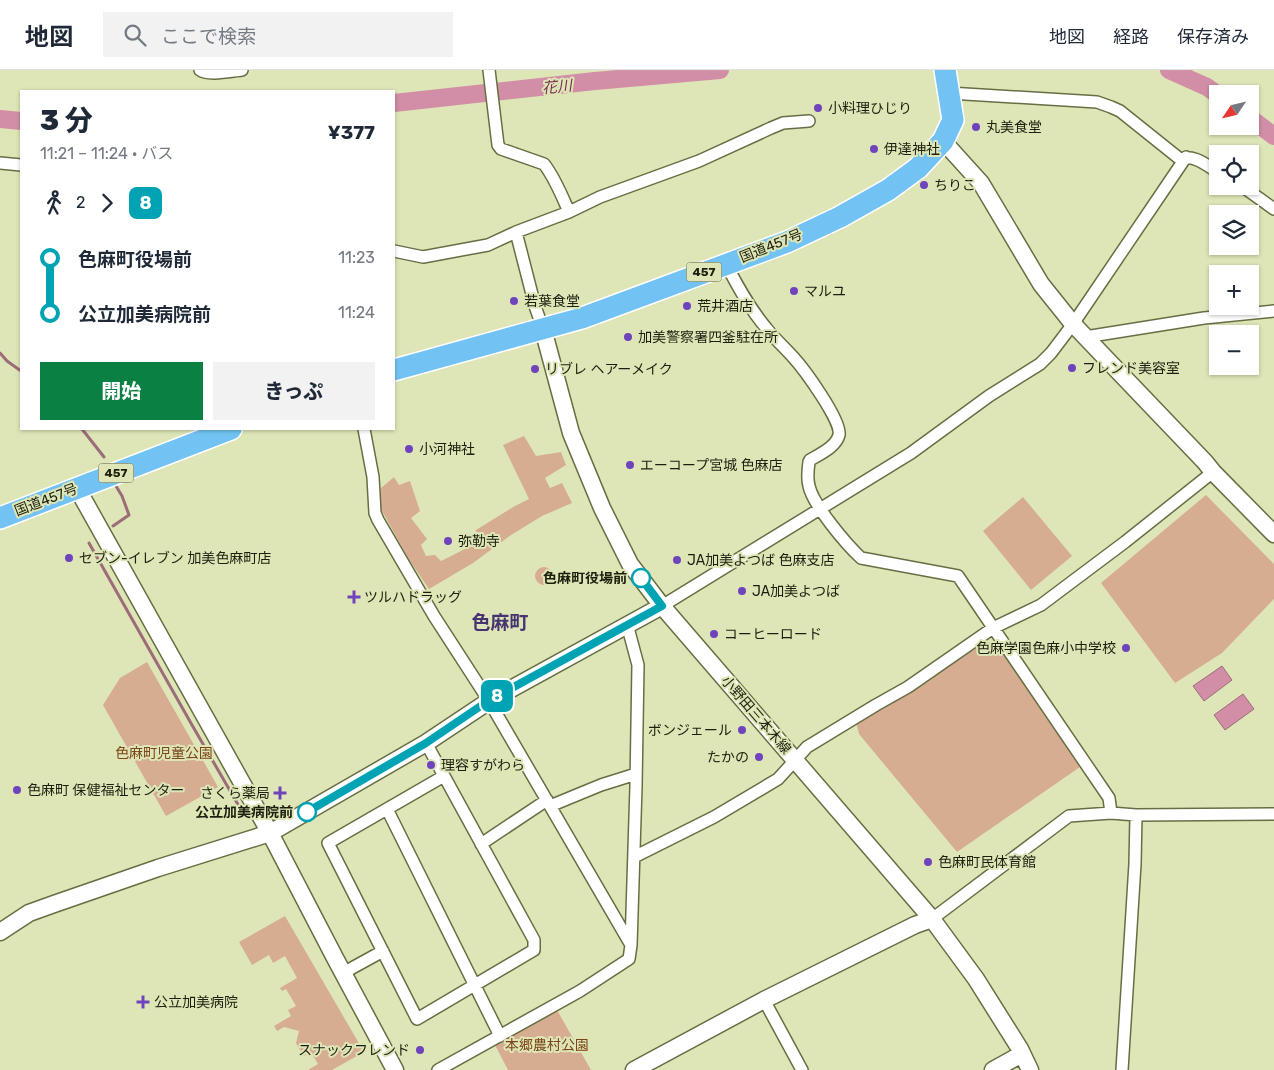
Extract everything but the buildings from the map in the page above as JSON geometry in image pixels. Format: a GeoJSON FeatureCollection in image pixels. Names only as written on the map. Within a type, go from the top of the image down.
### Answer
{"type":"FeatureCollection","features":[{"type":"Feature","properties":{"kind":"highway","name":"国道457号"},"geometry":{"type":"LineString","coordinates":[[395,370],[582,318],[787,242],[848,212],[888,190],[918,168],[943,141],[953,120],[945,70]]}},
{"type":"Feature","properties":{"kind":"highway","name":"国道457号"},"geometry":{"type":"LineString","coordinates":[[0,518],[228,430]]}},
{"type":"Feature","properties":{"kind":"street"},"geometry":{"type":"LineString","coordinates":[[200,70],[208,73],[242,70]]}},
{"type":"Feature","properties":{"kind":"street"},"geometry":{"type":"LineString","coordinates":[[489,70],[498,145],[501,149],[544,164],[569,212]]}},
{"type":"Feature","properties":{"kind":"street"},"geometry":{"type":"LineString","coordinates":[[949,93],[1097,102],[1120,111],[1180,159],[1186,157],[1196,159],[1209,167]]}},
{"type":"Feature","properties":{"kind":"street"},"geometry":{"type":"LineString","coordinates":[[395,251],[424,256],[488,245],[569,212],[600,197],[699,161],[783,123],[809,121]]}},
{"type":"Feature","properties":{"kind":"street"},"geometry":{"type":"LineString","coordinates":[[943,141],[981,183],[1040,284],[1073,324],[1274,534]]}},
{"type":"Feature","properties":{"kind":"street"},"geometry":{"type":"LineString","coordinates":[[0,932],[29,913],[158,868],[270,833],[426,743],[488,701],[662,606],[911,453],[989,396],[1040,364],[1051,353],[1073,324],[1186,157]]}},
{"type":"Feature","properties":{"kind":"street"},"geometry":{"type":"LineString","coordinates":[[0,163],[20,165]]}},
{"type":"Feature","properties":{"kind":"street"},"geometry":{"type":"LineString","coordinates":[[1255,195],[1274,209]]}},
{"type":"Feature","properties":{"kind":"street"},"geometry":{"type":"LineString","coordinates":[[516,232],[535,306],[543,328]]}},
{"type":"Feature","properties":{"kind":"street"},"geometry":{"type":"LineString","coordinates":[[726,264],[744,298],[767,330],[802,368],[834,417],[839,429],[836,442],[809,462],[808,484],[820,509],[852,550],[861,558],[958,576],[1109,798],[1111,813]]}},
{"type":"Feature","properties":{"kind":"street"},"geometry":{"type":"LineString","coordinates":[[1086,337],[1204,318],[1274,311]]}},
{"type":"Feature","properties":{"kind":"street","name":"小野田三本木線"},"geometry":{"type":"LineString","coordinates":[[543,328],[571,433],[602,508],[630,564],[662,606],[932,919],[976,979],[1030,1070]]}},
{"type":"Feature","properties":{"kind":"street"},"geometry":{"type":"LineString","coordinates":[[364,430],[373,477],[375,513],[378,520],[632,944]]}},
{"type":"Feature","properties":{"kind":"street"},"geometry":{"type":"LineString","coordinates":[[634,857],[736,805],[781,777],[807,747],[908,687],[993,628],[1041,605],[1125,542],[1213,472]]}},
{"type":"Feature","properties":{"kind":"street"},"geometry":{"type":"LineString","coordinates":[[77,488],[270,833],[395,1070]]}},
{"type":"Feature","properties":{"kind":"street"},"geometry":{"type":"LineString","coordinates":[[438,1070],[580,991],[629,959],[632,944],[638,666],[627,624]]}},
{"type":"Feature","properties":{"kind":"street"},"geometry":{"type":"LineString","coordinates":[[426,743],[534,940],[534,950],[417,1019],[328,843],[444,776]]}},
{"type":"Feature","properties":{"kind":"street"},"geometry":{"type":"LineString","coordinates":[[482,844],[548,803],[636,774]]}},
{"type":"Feature","properties":{"kind":"street"},"geometry":{"type":"LineString","coordinates":[[387,809],[500,1036]]}},
{"type":"Feature","properties":{"kind":"street"},"geometry":{"type":"LineString","coordinates":[[634,1070],[764,1000],[915,925],[932,919],[1069,816],[1111,813],[1136,815],[1274,814]]}},
{"type":"Feature","properties":{"kind":"street"},"geometry":{"type":"LineString","coordinates":[[1122,1070],[1135,864],[1136,815]]}},
{"type":"Feature","properties":{"kind":"street"},"geometry":{"type":"LineString","coordinates":[[343,973],[383,951]]}},
{"type":"Feature","properties":{"kind":"street"},"geometry":{"type":"LineString","coordinates":[[764,1000],[802,1070]]}},
{"type":"Feature","properties":{"kind":"street"},"geometry":{"type":"LineString","coordinates":[[993,1070],[1022,1054]]}},
{"type":"Feature","properties":{"kind":"green space"},"geometry":{"type":"Polygon","coordinates":[[[524,436],[536,456],[561,452],[566,465],[545,478],[550,488],[562,483],[572,503],[542,516],[511,535],[473,563],[429,589],[408,558],[381,509],[381,488],[394,477],[399,485],[410,481],[420,511],[411,518],[427,539],[421,545],[426,556],[435,555],[441,561],[467,548],[465,538],[470,535],[477,547],[481,543],[476,530],[529,499],[503,445],[524,436]]]}},
{"type":"Feature","properties":{"kind":"green space"},"geometry":{"type":"Polygon","coordinates":[[[1206,495],[1274,564],[1274,599],[1222,653],[1175,683],[1101,583],[1206,495]]]}},
{"type":"Feature","properties":{"kind":"green space"},"geometry":{"type":"Polygon","coordinates":[[[1023,497],[1072,556],[1031,590],[983,531],[1023,497]]]}},
{"type":"Feature","properties":{"kind":"green space"},"geometry":{"type":"Polygon","coordinates":[[[544,567],[550,570],[553,576],[550,582],[544,585],[538,582],[535,576],[538,570],[544,567]]]}},
{"type":"Feature","properties":{"kind":"green space"},"geometry":{"type":"Polygon","coordinates":[[[987,642],[996,643],[1080,767],[957,852],[859,734],[856,721],[987,642]]]}},
{"type":"Feature","properties":{"kind":"green space","name":"色麻町児童公園"},"geometry":{"type":"Polygon","coordinates":[[[147,662],[218,787],[166,816],[103,705],[120,678],[147,662]]]}},
{"type":"Feature","properties":{"kind":"green space"},"geometry":{"type":"Polygon","coordinates":[[[285,916],[364,1052],[332,1070],[308,1070],[318,1064],[311,1052],[304,1056],[296,1043],[299,1031],[284,1027],[277,1031],[274,1026],[291,1016],[288,1010],[296,1006],[286,989],[282,991],[280,988],[297,978],[285,956],[273,963],[269,955],[252,965],[239,942],[285,916]]]}},
{"type":"Feature","properties":{"kind":"green space","name":"本郷農村公園"},"geometry":{"type":"Polygon","coordinates":[[[557,1010],[591,1070],[508,1070],[495,1045],[557,1010]]]}},
{"type":"Feature","properties":{"kind":"shaded area"},"geometry":{"type":"Polygon","coordinates":[[[1222,666],[1232,680],[1204,701],[1193,686],[1222,666]]]}},
{"type":"Feature","properties":{"kind":"shaded area"},"geometry":{"type":"Polygon","coordinates":[[[1243,694],[1254,709],[1225,730],[1214,715],[1243,694]]]}},
{"type":"Feature","properties":{"kind":"waterway","name":"花川"},"geometry":{"type":"LineString","coordinates":[[395,103],[595,81],[720,70]]}},
{"type":"Feature","properties":{"kind":"waterway","name":"花川"},"geometry":{"type":"LineString","coordinates":[[1169,70],[1209,88]]}},
{"type":"Feature","properties":{"kind":"waterway","name":"花川"},"geometry":{"type":"LineString","coordinates":[[0,119],[20,121]]}},
{"type":"Feature","properties":{"kind":"waterway","name":"花川"},"geometry":{"type":"LineString","coordinates":[[1259,125],[1274,136]]}},
{"type":"Feature","properties":{"kind":"waterway"},"geometry":{"type":"LineString","coordinates":[[0,353],[20,370]]}},
{"type":"Feature","properties":{"kind":"waterway"},"geometry":{"type":"LineString","coordinates":[[83,430],[104,457]]}},
{"type":"Feature","properties":{"kind":"waterway"},"geometry":{"type":"LineString","coordinates":[[113,481],[122,496],[129,515],[113,526]]}},
{"type":"Feature","properties":{"kind":"waterway"},"geometry":{"type":"LineString","coordinates":[[89,543],[240,808]]}},
{"type":"Feature","properties":{"kind":"bus line","name":"8"},"geometry":{"type":"LineString","coordinates":[[307,812],[426,743],[488,701],[662,606],[641,578]]}},
{"type":"Feature","properties":{"kind":"place","name":"小料理ひじり"},"geometry":{"type":"Point","coordinates":[818,108]}},
{"type":"Feature","properties":{"kind":"place","name":"丸美食堂"},"geometry":{"type":"Point","coordinates":[976,127]}},
{"type":"Feature","properties":{"kind":"place","name":"伊達神社"},"geometry":{"type":"Point","coordinates":[874,149]}},
{"type":"Feature","properties":{"kind":"place","name":"ちりこ"},"geometry":{"type":"Point","coordinates":[924,185]}},
{"type":"Feature","properties":{"kind":"place","name":"マルユ"},"geometry":{"type":"Point","coordinates":[794,291]}},
{"type":"Feature","properties":{"kind":"place","name":"若葉食堂"},"geometry":{"type":"Point","coordinates":[514,301]}},
{"type":"Feature","properties":{"kind":"place","name":"荒井酒店"},"geometry":{"type":"Point","coordinates":[687,306]}},
{"type":"Feature","properties":{"kind":"place","name":"加美警察署四釜駐在所"},"geometry":{"type":"Point","coordinates":[628,337]}},
{"type":"Feature","properties":{"kind":"place","name":"フレンド美容室"},"geometry":{"type":"Point","coordinates":[1072,368]}},
{"type":"Feature","properties":{"kind":"place","name":"リブレ ヘアーメイク"},"geometry":{"type":"Point","coordinates":[535,369]}},
{"type":"Feature","properties":{"kind":"place","name":"小河神社"},"geometry":{"type":"Point","coordinates":[409,449]}},
{"type":"Feature","properties":{"kind":"place","name":"エーコープ宮城 色麻店"},"geometry":{"type":"Point","coordinates":[630,465]}},
{"type":"Feature","properties":{"kind":"place","name":"弥勒寺"},"geometry":{"type":"Point","coordinates":[448,541]}},
{"type":"Feature","properties":{"kind":"place","name":"セブン-イレブン 加美色麻町店"},"geometry":{"type":"Point","coordinates":[69,558]}},
{"type":"Feature","properties":{"kind":"place","name":"JA加美よつば 色麻支店"},"geometry":{"type":"Point","coordinates":[677,560]}},
{"type":"Feature","properties":{"kind":"place","name":"色麻町役場前"},"geometry":{"type":"Point","coordinates":[641,578]}},
{"type":"Feature","properties":{"kind":"place","name":"JA加美よつば"},"geometry":{"type":"Point","coordinates":[742,591]}},
{"type":"Feature","properties":{"kind":"place","name":"ツルハドラッグ"},"geometry":{"type":"Point","coordinates":[354,597]}},
{"type":"Feature","properties":{"kind":"place","name":"コーヒーロード"},"geometry":{"type":"Point","coordinates":[714,634]}},
{"type":"Feature","properties":{"kind":"place","name":"色麻学園色麻小中学校"},"geometry":{"type":"Point","coordinates":[1126,648]}},
{"type":"Feature","properties":{"kind":"place","name":"ボンジェール"},"geometry":{"type":"Point","coordinates":[742,730]}},
{"type":"Feature","properties":{"kind":"place","name":"たかの"},"geometry":{"type":"Point","coordinates":[759,757]}},
{"type":"Feature","properties":{"kind":"place","name":"理容すがわら"},"geometry":{"type":"Point","coordinates":[431,765]}},
{"type":"Feature","properties":{"kind":"place","name":"色麻町 保健福祉センター"},"geometry":{"type":"Point","coordinates":[17,790]}},
{"type":"Feature","properties":{"kind":"place","name":"さくら薬局"},"geometry":{"type":"Point","coordinates":[280,793]}},
{"type":"Feature","properties":{"kind":"place","name":"公立加美病院前"},"geometry":{"type":"Point","coordinates":[307,812]}},
{"type":"Feature","properties":{"kind":"place","name":"色麻町民体育館"},"geometry":{"type":"Point","coordinates":[928,862]}},
{"type":"Feature","properties":{"kind":"place","name":"公立加美病院"},"geometry":{"type":"Point","coordinates":[143,1002]}},
{"type":"Feature","properties":{"kind":"place","name":"スナックフレンド"},"geometry":{"type":"Point","coordinates":[420,1050]}},
{"type":"Feature","properties":{"kind":"district","name":"色麻町"},"geometry":{"type":"Point","coordinates":[500,622]}}]}
